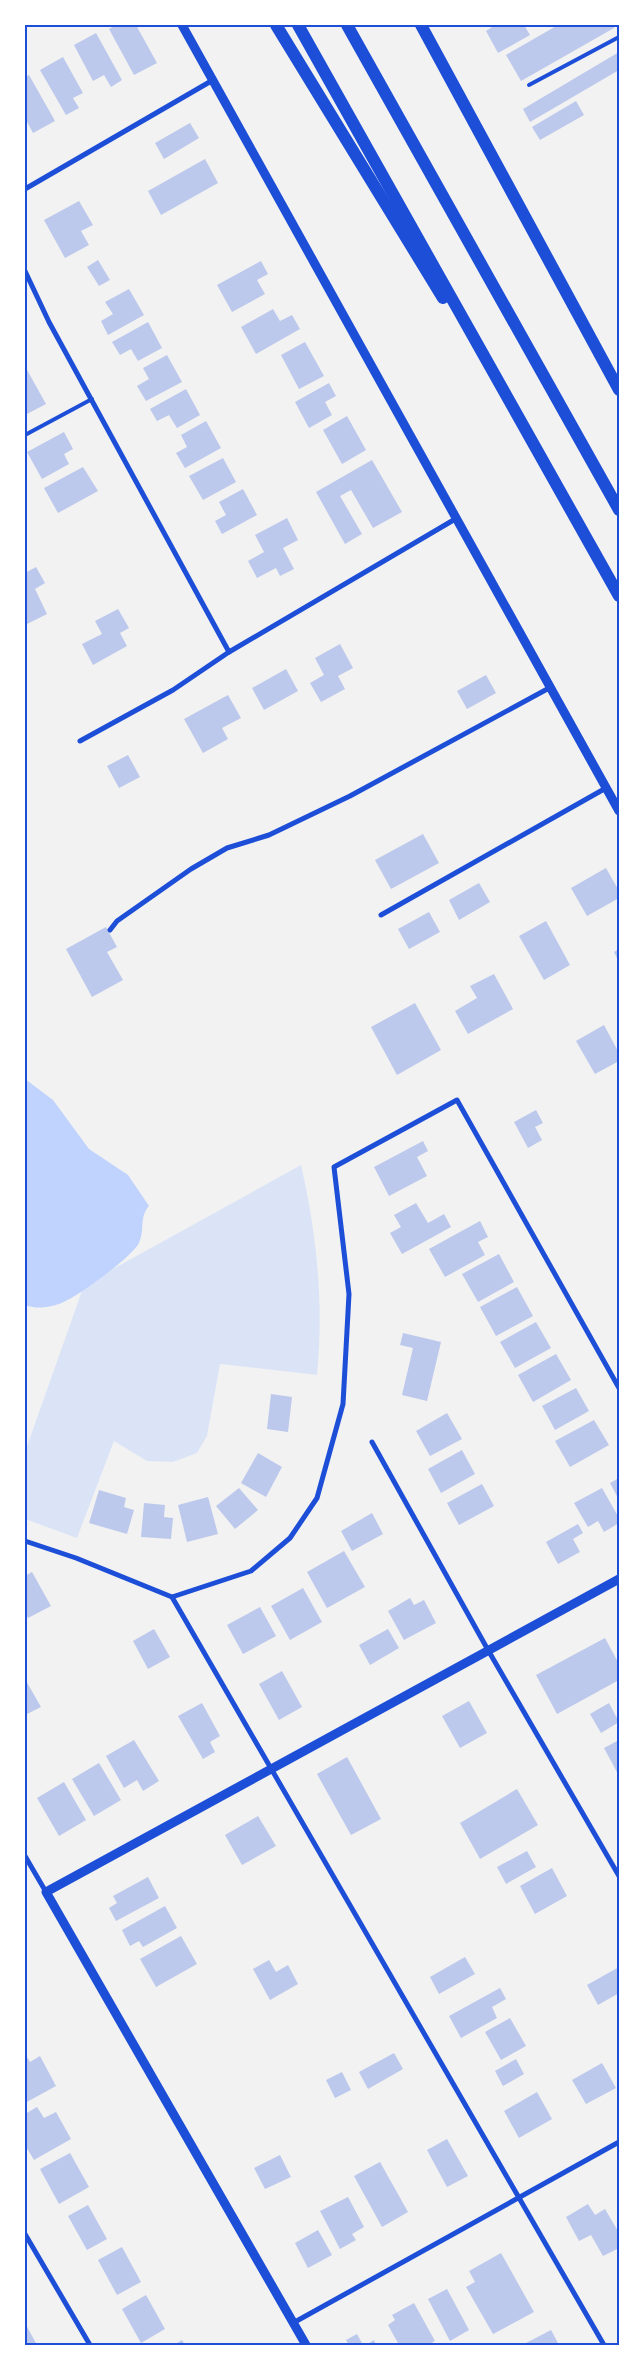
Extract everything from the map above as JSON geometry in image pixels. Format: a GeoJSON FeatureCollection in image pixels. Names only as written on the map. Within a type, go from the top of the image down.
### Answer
{"type":"FeatureCollection","features":[{"type":"Feature","properties":{"kind":"highway"},"geometry":{"type":"LineString","coordinates":[[276,25],[561,492]]}},
{"type":"Feature","properties":{"kind":"highway"},"geometry":{"type":"LineString","coordinates":[[298,25],[619,596]]}},
{"type":"Feature","properties":{"kind":"highway"},"geometry":{"type":"LineString","coordinates":[[347,25],[619,510]]}},
{"type":"Feature","properties":{"kind":"highway"},"geometry":{"type":"LineString","coordinates":[[421,25],[619,390]]}},
{"type":"Feature","properties":{"kind":"street"},"geometry":{"type":"LineString","coordinates":[[182,25],[619,811]]}},
{"type":"Feature","properties":{"kind":"street"},"geometry":{"type":"LineString","coordinates":[[25,189],[213,80]]}},
{"type":"Feature","properties":{"kind":"street"},"geometry":{"type":"LineString","coordinates":[[25,271],[49,322],[230,652]]}},
{"type":"Feature","properties":{"kind":"street"},"geometry":{"type":"LineString","coordinates":[[80,741],[173,690],[230,652],[457,518]]}},
{"type":"Feature","properties":{"kind":"street"},"geometry":{"type":"LineString","coordinates":[[110,930],[117,921],[191,869],[227,848],[269,835],[350,796],[551,688]]}},
{"type":"Feature","properties":{"kind":"street"},"geometry":{"type":"LineString","coordinates":[[381,915],[606,788]]}},
{"type":"Feature","properties":{"kind":"street"},"geometry":{"type":"LineString","coordinates":[[172,1597],[251,1571],[290,1538],[317,1498],[343,1404],[349,1294],[334,1167],[457,1100],[619,1388]]}},
{"type":"Feature","properties":{"kind":"street"},"geometry":{"type":"LineString","coordinates":[[372,1442],[488,1650],[619,1876]]}},
{"type":"Feature","properties":{"kind":"street"},"geometry":{"type":"LineString","coordinates":[[25,1541],[76,1558],[172,1597],[604,2345]]}},
{"type":"Feature","properties":{"kind":"street"},"geometry":{"type":"LineString","coordinates":[[46,1892],[619,1579]]}},
{"type":"Feature","properties":{"kind":"street"},"geometry":{"type":"LineString","coordinates":[[25,1856],[306,2345]]}},
{"type":"Feature","properties":{"kind":"street"},"geometry":{"type":"LineString","coordinates":[[293,2323],[619,2142]]}},
{"type":"Feature","properties":{"kind":"street"},"geometry":{"type":"LineString","coordinates":[[25,2234],[90,2345]]}},
{"type":"Feature","properties":{"kind":"lane"},"geometry":{"type":"LineString","coordinates":[[529,85],[619,37]]}},
{"type":"Feature","properties":{"kind":"lane"},"geometry":{"type":"LineString","coordinates":[[25,435],[92,399]]}},
{"type":"Feature","properties":{"kind":"shaded area"},"geometry":{"type":"Polygon","coordinates":[[[301,1165],[307,1191],[318,1270],[320,1322],[317,1375],[220,1364],[207,1436],[197,1453],[173,1462],[147,1461],[114,1441],[77,1538],[25,1519],[25,1452],[84,1285],[301,1165]]]}},
{"type":"Feature","properties":{"kind":"water"},"geometry":{"type":"Polygon","coordinates":[[[25,1079],[53,1100],[89,1149],[128,1175],[149,1206],[144,1215],[139,1243],[126,1258],[67,1301],[42,1308],[25,1305],[25,1079]]]}},
{"type":"Feature","properties":{"kind":"building"},"geometry":{"type":"Polygon","coordinates":[[[116,25],[136,25],[157,63],[134,75],[109,29],[116,25]]]}},
{"type":"Feature","properties":{"kind":"building"},"geometry":{"type":"Polygon","coordinates":[[[495,25],[524,25],[530,35],[498,53],[486,31],[495,25]]]}},
{"type":"Feature","properties":{"kind":"building"},"geometry":{"type":"Polygon","coordinates":[[[558,25],[613,25],[614,28],[521,81],[506,55],[558,25]]]}},
{"type":"Feature","properties":{"kind":"building"},"geometry":{"type":"Polygon","coordinates":[[[96,33],[122,80],[111,87],[104,75],[93,81],[74,45],[96,33]]]}},
{"type":"Feature","properties":{"kind":"building"},"geometry":{"type":"Polygon","coordinates":[[[619,52],[619,70],[530,122],[523,109],[619,52]]]}},
{"type":"Feature","properties":{"kind":"building"},"geometry":{"type":"Polygon","coordinates":[[[63,57],[83,93],[73,98],[79,108],[66,115],[40,70],[63,57]]]}},
{"type":"Feature","properties":{"kind":"building"},"geometry":{"type":"Polygon","coordinates":[[[29,75],[55,121],[33,133],[25,118],[25,77],[29,75]]]}},
{"type":"Feature","properties":{"kind":"building"},"geometry":{"type":"Polygon","coordinates":[[[576,101],[584,115],[540,140],[532,127],[576,101]]]}},
{"type":"Feature","properties":{"kind":"building"},"geometry":{"type":"Polygon","coordinates":[[[190,123],[199,138],[164,159],[155,143],[190,123]]]}},
{"type":"Feature","properties":{"kind":"building"},"geometry":{"type":"Polygon","coordinates":[[[205,159],[218,183],[161,215],[148,191],[205,159]]]}},
{"type":"Feature","properties":{"kind":"building"},"geometry":{"type":"Polygon","coordinates":[[[79,201],[93,225],[81,231],[89,245],[65,258],[44,220],[79,201]]]}},
{"type":"Feature","properties":{"kind":"building"},"geometry":{"type":"Polygon","coordinates":[[[98,260],[110,280],[99,286],[87,267],[98,260]]]}},
{"type":"Feature","properties":{"kind":"building"},"geometry":{"type":"Polygon","coordinates":[[[261,261],[268,274],[257,280],[265,294],[232,312],[217,285],[261,261]]]}},
{"type":"Feature","properties":{"kind":"building"},"geometry":{"type":"Polygon","coordinates":[[[129,289],[144,315],[108,335],[101,321],[113,314],[105,302],[129,289]]]}},
{"type":"Feature","properties":{"kind":"building"},"geometry":{"type":"Polygon","coordinates":[[[273,309],[280,321],[292,315],[300,329],[256,354],[241,327],[273,309]]]}},
{"type":"Feature","properties":{"kind":"building"},"geometry":{"type":"Polygon","coordinates":[[[148,322],[162,348],[138,361],[131,349],[120,355],[112,342],[148,322]]]}},
{"type":"Feature","properties":{"kind":"building"},"geometry":{"type":"Polygon","coordinates":[[[305,342],[324,376],[299,389],[281,355],[305,342]]]}},
{"type":"Feature","properties":{"kind":"building"},"geometry":{"type":"Polygon","coordinates":[[[167,355],[182,382],[146,401],[137,386],[149,379],[143,368],[167,355]]]}},
{"type":"Feature","properties":{"kind":"building"},"geometry":{"type":"Polygon","coordinates":[[[25,369],[46,404],[25,415],[25,369]]]}},
{"type":"Feature","properties":{"kind":"building"},"geometry":{"type":"Polygon","coordinates":[[[329,383],[336,396],[325,402],[332,415],[309,428],[295,402],[329,383]]]}},
{"type":"Feature","properties":{"kind":"building"},"geometry":{"type":"Polygon","coordinates":[[[186,389],[200,415],[177,428],[169,415],[157,421],[150,409],[186,389]]]}},
{"type":"Feature","properties":{"kind":"building"},"geometry":{"type":"Polygon","coordinates":[[[347,416],[366,450],[342,464],[323,430],[347,416]]]}},
{"type":"Feature","properties":{"kind":"building"},"geometry":{"type":"Polygon","coordinates":[[[206,421],[221,448],[185,468],[176,453],[187,447],[181,435],[206,421]]]}},
{"type":"Feature","properties":{"kind":"building"},"geometry":{"type":"Polygon","coordinates":[[[64,432],[73,449],[64,454],[69,464],[42,479],[27,452],[64,432]]]}},
{"type":"Feature","properties":{"kind":"building"},"geometry":{"type":"Polygon","coordinates":[[[223,458],[236,482],[203,500],[189,476],[223,458]]]}},
{"type":"Feature","properties":{"kind":"building"},"geometry":{"type":"Polygon","coordinates":[[[372,460],[402,512],[373,528],[351,490],[340,496],[362,534],[345,544],[316,492],[372,460]]]}},
{"type":"Feature","properties":{"kind":"building"},"geometry":{"type":"Polygon","coordinates":[[[83,467],[98,491],[58,513],[44,488],[83,467]]]}},
{"type":"Feature","properties":{"kind":"building"},"geometry":{"type":"Polygon","coordinates":[[[243,489],[257,515],[222,534],[215,521],[226,515],[219,502],[243,489]]]}},
{"type":"Feature","properties":{"kind":"building"},"geometry":{"type":"Polygon","coordinates":[[[287,518],[298,540],[283,548],[294,569],[280,576],[276,568],[257,578],[248,561],[264,552],[255,535],[287,518]]]}},
{"type":"Feature","properties":{"kind":"building"},"geometry":{"type":"Polygon","coordinates":[[[36,567],[45,583],[35,589],[47,614],[25,625],[25,573],[36,567]]]}},
{"type":"Feature","properties":{"kind":"building"},"geometry":{"type":"Polygon","coordinates":[[[118,609],[129,628],[120,633],[127,646],[93,665],[82,644],[102,634],[95,621],[118,609]]]}},
{"type":"Feature","properties":{"kind":"building"},"geometry":{"type":"Polygon","coordinates":[[[340,644],[353,668],[338,676],[345,689],[321,702],[310,683],[324,675],[315,658],[340,644]]]}},
{"type":"Feature","properties":{"kind":"building"},"geometry":{"type":"Polygon","coordinates":[[[286,669],[298,691],[264,710],[252,688],[286,669]]]}},
{"type":"Feature","properties":{"kind":"building"},"geometry":{"type":"Polygon","coordinates":[[[486,675],[496,693],[467,709],[457,691],[486,675]]]}},
{"type":"Feature","properties":{"kind":"building"},"geometry":{"type":"Polygon","coordinates":[[[228,695],[241,718],[222,728],[228,739],[203,753],[184,719],[228,695]]]}},
{"type":"Feature","properties":{"kind":"building"},"geometry":{"type":"Polygon","coordinates":[[[128,755],[140,777],[119,788],[107,766],[128,755]]]}},
{"type":"Feature","properties":{"kind":"building"},"geometry":{"type":"Polygon","coordinates":[[[423,834],[439,863],[391,889],[375,860],[423,834]]]}},
{"type":"Feature","properties":{"kind":"building"},"geometry":{"type":"Polygon","coordinates":[[[606,868],[619,891],[619,898],[587,916],[571,888],[606,868]]]}},
{"type":"Feature","properties":{"kind":"building"},"geometry":{"type":"Polygon","coordinates":[[[479,883],[490,902],[459,920],[449,900],[479,883]]]}},
{"type":"Feature","properties":{"kind":"building"},"geometry":{"type":"Polygon","coordinates":[[[429,912],[440,932],[409,949],[398,929],[429,912]]]}},
{"type":"Feature","properties":{"kind":"building"},"geometry":{"type":"Polygon","coordinates":[[[546,921],[570,965],[544,980],[519,936],[546,921]]]}},
{"type":"Feature","properties":{"kind":"building"},"geometry":{"type":"Polygon","coordinates":[[[106,927],[117,947],[107,952],[123,980],[92,997],[66,949],[106,927]]]}},
{"type":"Feature","properties":{"kind":"building"},"geometry":{"type":"Polygon","coordinates":[[[619,949],[619,962],[614,952],[619,949]]]}},
{"type":"Feature","properties":{"kind":"building"},"geometry":{"type":"Polygon","coordinates":[[[494,974],[513,1009],[468,1034],[455,1011],[477,998],[470,986],[494,974]]]}},
{"type":"Feature","properties":{"kind":"building"},"geometry":{"type":"Polygon","coordinates":[[[415,1003],[441,1050],[397,1075],[371,1027],[415,1003]]]}},
{"type":"Feature","properties":{"kind":"building"},"geometry":{"type":"Polygon","coordinates":[[[604,1025],[619,1053],[619,1061],[595,1074],[576,1041],[604,1025]]]}},
{"type":"Feature","properties":{"kind":"building"},"geometry":{"type":"Polygon","coordinates":[[[536,1110],[543,1123],[535,1127],[542,1140],[528,1148],[514,1122],[536,1110]]]}},
{"type":"Feature","properties":{"kind":"building"},"geometry":{"type":"Polygon","coordinates":[[[423,1141],[428,1151],[417,1157],[427,1176],[389,1196],[374,1167],[423,1141]]]}},
{"type":"Feature","properties":{"kind":"building"},"geometry":{"type":"Polygon","coordinates":[[[416,1203],[428,1223],[444,1214],[451,1227],[402,1254],[390,1233],[401,1227],[394,1215],[416,1203]]]}},
{"type":"Feature","properties":{"kind":"building"},"geometry":{"type":"Polygon","coordinates":[[[480,1221],[488,1237],[478,1242],[485,1255],[445,1277],[429,1249],[480,1221]]]}},
{"type":"Feature","properties":{"kind":"building"},"geometry":{"type":"Polygon","coordinates":[[[499,1254],[514,1282],[478,1302],[462,1274],[499,1254]]]}},
{"type":"Feature","properties":{"kind":"building"},"geometry":{"type":"Polygon","coordinates":[[[517,1287],[533,1316],[496,1336],[480,1307],[517,1287]]]}},
{"type":"Feature","properties":{"kind":"building"},"geometry":{"type":"Polygon","coordinates":[[[536,1322],[551,1348],[515,1368],[500,1342],[536,1322]]]}},
{"type":"Feature","properties":{"kind":"building"},"geometry":{"type":"Polygon","coordinates":[[[403,1333],[441,1342],[427,1401],[402,1395],[413,1348],[400,1345],[403,1333]]]}},
{"type":"Feature","properties":{"kind":"building"},"geometry":{"type":"Polygon","coordinates":[[[556,1354],[571,1380],[533,1402],[518,1375],[556,1354]]]}},
{"type":"Feature","properties":{"kind":"building"},"geometry":{"type":"Polygon","coordinates":[[[576,1388],[589,1411],[555,1430],[542,1406],[576,1388]]]}},
{"type":"Feature","properties":{"kind":"building"},"geometry":{"type":"Polygon","coordinates":[[[271,1394],[292,1397],[288,1432],[267,1429],[271,1394]]]}},
{"type":"Feature","properties":{"kind":"building"},"geometry":{"type":"Polygon","coordinates":[[[447,1413],[462,1439],[430,1456],[416,1431],[447,1413]]]}},
{"type":"Feature","properties":{"kind":"building"},"geometry":{"type":"Polygon","coordinates":[[[594,1420],[609,1445],[570,1467],[555,1441],[594,1420]]]}},
{"type":"Feature","properties":{"kind":"building"},"geometry":{"type":"Polygon","coordinates":[[[462,1450],[475,1474],[441,1493],[428,1469],[462,1450]]]}},
{"type":"Feature","properties":{"kind":"building"},"geometry":{"type":"Polygon","coordinates":[[[258,1453],[282,1467],[266,1497],[241,1483],[258,1453]]]}},
{"type":"Feature","properties":{"kind":"building"},"geometry":{"type":"Polygon","coordinates":[[[619,1478],[619,1500],[610,1483],[619,1478]]]}},
{"type":"Feature","properties":{"kind":"building"},"geometry":{"type":"Polygon","coordinates":[[[482,1484],[494,1506],[459,1525],[447,1503],[482,1484]]]}},
{"type":"Feature","properties":{"kind":"building"},"geometry":{"type":"Polygon","coordinates":[[[239,1488],[258,1510],[235,1529],[216,1506],[239,1488]]]}},
{"type":"Feature","properties":{"kind":"building"},"geometry":{"type":"Polygon","coordinates":[[[602,1488],[619,1518],[619,1523],[604,1532],[598,1521],[588,1527],[574,1503],[602,1488]]]}},
{"type":"Feature","properties":{"kind":"building"},"geometry":{"type":"Polygon","coordinates":[[[99,1490],[126,1498],[124,1507],[134,1510],[127,1534],[89,1523],[99,1490]]]}},
{"type":"Feature","properties":{"kind":"building"},"geometry":{"type":"Polygon","coordinates":[[[208,1497],[218,1534],[187,1542],[178,1505],[208,1497]]]}},
{"type":"Feature","properties":{"kind":"building"},"geometry":{"type":"Polygon","coordinates":[[[144,1503],[165,1505],[164,1517],[173,1518],[171,1539],[141,1537],[144,1503]]]}},
{"type":"Feature","properties":{"kind":"building"},"geometry":{"type":"Polygon","coordinates":[[[372,1513],[383,1534],[352,1551],[341,1531],[372,1513]]]}},
{"type":"Feature","properties":{"kind":"building"},"geometry":{"type":"Polygon","coordinates":[[[578,1524],[583,1533],[573,1539],[580,1552],[558,1564],[546,1542],[578,1524]]]}},
{"type":"Feature","properties":{"kind":"building"},"geometry":{"type":"Polygon","coordinates":[[[344,1551],[365,1587],[327,1608],[307,1572],[344,1551]]]}},
{"type":"Feature","properties":{"kind":"building"},"geometry":{"type":"Polygon","coordinates":[[[32,1572],[51,1606],[28,1618],[25,1612],[25,1576],[32,1572]]]}},
{"type":"Feature","properties":{"kind":"building"},"geometry":{"type":"Polygon","coordinates":[[[303,1588],[322,1622],[290,1640],[271,1606],[303,1588]]]}},
{"type":"Feature","properties":{"kind":"building"},"geometry":{"type":"Polygon","coordinates":[[[410,1598],[414,1605],[424,1600],[436,1623],[404,1640],[388,1611],[410,1598]]]}},
{"type":"Feature","properties":{"kind":"building"},"geometry":{"type":"Polygon","coordinates":[[[260,1607],[276,1636],[243,1654],[227,1625],[260,1607]]]}},
{"type":"Feature","properties":{"kind":"building"},"geometry":{"type":"Polygon","coordinates":[[[154,1629],[170,1657],[148,1669],[133,1641],[154,1629]]]}},
{"type":"Feature","properties":{"kind":"building"},"geometry":{"type":"Polygon","coordinates":[[[388,1629],[399,1648],[370,1665],[359,1645],[388,1629]]]}},
{"type":"Feature","properties":{"kind":"building"},"geometry":{"type":"Polygon","coordinates":[[[605,1638],[619,1664],[619,1680],[557,1714],[536,1675],[605,1638]]]}},
{"type":"Feature","properties":{"kind":"building"},"geometry":{"type":"Polygon","coordinates":[[[282,1671],[302,1707],[279,1720],[259,1684],[282,1671]]]}},
{"type":"Feature","properties":{"kind":"building"},"geometry":{"type":"Polygon","coordinates":[[[25,1679],[41,1707],[25,1715],[25,1679]]]}},
{"type":"Feature","properties":{"kind":"building"},"geometry":{"type":"Polygon","coordinates":[[[469,1701],[487,1733],[460,1748],[442,1716],[469,1701]]]}},
{"type":"Feature","properties":{"kind":"building"},"geometry":{"type":"Polygon","coordinates":[[[202,1703],[220,1736],[210,1742],[215,1752],[203,1759],[178,1716],[202,1703]]]}},
{"type":"Feature","properties":{"kind":"building"},"geometry":{"type":"Polygon","coordinates":[[[609,1703],[619,1722],[601,1733],[590,1714],[609,1703]]]}},
{"type":"Feature","properties":{"kind":"building"},"geometry":{"type":"Polygon","coordinates":[[[134,1740],[159,1781],[143,1791],[137,1780],[124,1788],[106,1756],[134,1740]]]}},
{"type":"Feature","properties":{"kind":"building"},"geometry":{"type":"Polygon","coordinates":[[[619,1740],[619,1776],[604,1748],[619,1740]]]}},
{"type":"Feature","properties":{"kind":"building"},"geometry":{"type":"Polygon","coordinates":[[[347,1757],[381,1819],[351,1835],[317,1774],[347,1757]]]}},
{"type":"Feature","properties":{"kind":"building"},"geometry":{"type":"Polygon","coordinates":[[[99,1763],[121,1800],[94,1816],[72,1779],[99,1763]]]}},
{"type":"Feature","properties":{"kind":"building"},"geometry":{"type":"Polygon","coordinates":[[[64,1782],[86,1820],[59,1836],[37,1798],[64,1782]]]}},
{"type":"Feature","properties":{"kind":"building"},"geometry":{"type":"Polygon","coordinates":[[[517,1789],[538,1825],[480,1859],[460,1823],[517,1789]]]}},
{"type":"Feature","properties":{"kind":"building"},"geometry":{"type":"Polygon","coordinates":[[[258,1816],[276,1846],[242,1865],[225,1835],[258,1816]]]}},
{"type":"Feature","properties":{"kind":"building"},"geometry":{"type":"Polygon","coordinates":[[[527,1851],[536,1867],[506,1884],[497,1867],[527,1851]]]}},
{"type":"Feature","properties":{"kind":"building"},"geometry":{"type":"Polygon","coordinates":[[[552,1868],[567,1896],[535,1914],[520,1886],[552,1868]]]}},
{"type":"Feature","properties":{"kind":"building"},"geometry":{"type":"Polygon","coordinates":[[[148,1877],[159,1898],[116,1921],[109,1908],[117,1903],[113,1896],[148,1877]]]}},
{"type":"Feature","properties":{"kind":"building"},"geometry":{"type":"Polygon","coordinates":[[[165,1906],[177,1928],[143,1947],[139,1941],[130,1946],[122,1930],[165,1906]]]}},
{"type":"Feature","properties":{"kind":"building"},"geometry":{"type":"Polygon","coordinates":[[[181,1936],[197,1964],[156,1987],[140,1959],[181,1936]]]}},
{"type":"Feature","properties":{"kind":"building"},"geometry":{"type":"Polygon","coordinates":[[[465,1957],[475,1974],[439,1994],[430,1977],[465,1957]]]}},
{"type":"Feature","properties":{"kind":"building"},"geometry":{"type":"Polygon","coordinates":[[[269,1960],[276,1972],[288,1965],[298,1984],[270,2000],[253,1969],[269,1960]]]}},
{"type":"Feature","properties":{"kind":"building"},"geometry":{"type":"Polygon","coordinates":[[[619,1967],[619,1993],[598,2005],[587,1985],[619,1967]]]}},
{"type":"Feature","properties":{"kind":"building"},"geometry":{"type":"Polygon","coordinates":[[[500,1988],[506,1999],[492,2007],[497,2018],[461,2038],[449,2016],[500,1988]]]}},
{"type":"Feature","properties":{"kind":"building"},"geometry":{"type":"Polygon","coordinates":[[[510,2018],[526,2046],[501,2060],[485,2032],[510,2018]]]}},
{"type":"Feature","properties":{"kind":"building"},"geometry":{"type":"Polygon","coordinates":[[[394,2053],[403,2069],[368,2089],[359,2072],[394,2053]]]}},
{"type":"Feature","properties":{"kind":"building"},"geometry":{"type":"Polygon","coordinates":[[[25,2054],[30,2062],[40,2056],[56,2086],[25,2103],[25,2054]]]}},
{"type":"Feature","properties":{"kind":"building"},"geometry":{"type":"Polygon","coordinates":[[[516,2059],[524,2074],[503,2086],[495,2071],[516,2059]]]}},
{"type":"Feature","properties":{"kind":"building"},"geometry":{"type":"Polygon","coordinates":[[[602,2063],[616,2088],[586,2104],[572,2080],[602,2063]]]}},
{"type":"Feature","properties":{"kind":"building"},"geometry":{"type":"Polygon","coordinates":[[[342,2072],[351,2090],[335,2098],[326,2080],[342,2072]]]}},
{"type":"Feature","properties":{"kind":"building"},"geometry":{"type":"Polygon","coordinates":[[[537,2092],[552,2119],[519,2138],[504,2111],[537,2092]]]}},
{"type":"Feature","properties":{"kind":"building"},"geometry":{"type":"Polygon","coordinates":[[[37,2107],[44,2118],[56,2112],[71,2139],[34,2160],[25,2145],[25,2114],[37,2107]]]}},
{"type":"Feature","properties":{"kind":"building"},"geometry":{"type":"Polygon","coordinates":[[[447,2139],[468,2176],[447,2187],[427,2150],[447,2139]]]}},
{"type":"Feature","properties":{"kind":"building"},"geometry":{"type":"Polygon","coordinates":[[[70,2153],[89,2187],[59,2204],[40,2169],[70,2153]]]}},
{"type":"Feature","properties":{"kind":"building"},"geometry":{"type":"Polygon","coordinates":[[[280,2155],[291,2177],[265,2189],[254,2168],[280,2155]]]}},
{"type":"Feature","properties":{"kind":"building"},"geometry":{"type":"Polygon","coordinates":[[[380,2162],[408,2212],[382,2227],[354,2176],[380,2162]]]}},
{"type":"Feature","properties":{"kind":"building"},"geometry":{"type":"Polygon","coordinates":[[[348,2197],[364,2227],[352,2234],[356,2240],[340,2249],[320,2211],[348,2197]]]}},
{"type":"Feature","properties":{"kind":"building"},"geometry":{"type":"Polygon","coordinates":[[[588,2204],[595,2215],[605,2209],[619,2233],[619,2248],[603,2256],[591,2235],[579,2241],[566,2217],[588,2204]]]}},
{"type":"Feature","properties":{"kind":"building"},"geometry":{"type":"Polygon","coordinates":[[[88,2205],[107,2239],[87,2250],[68,2216],[88,2205]]]}},
{"type":"Feature","properties":{"kind":"building"},"geometry":{"type":"Polygon","coordinates":[[[318,2230],[332,2255],[308,2268],[295,2243],[318,2230]]]}},
{"type":"Feature","properties":{"kind":"building"},"geometry":{"type":"Polygon","coordinates":[[[122,2247],[141,2282],[117,2295],[98,2260],[122,2247]]]}},
{"type":"Feature","properties":{"kind":"building"},"geometry":{"type":"Polygon","coordinates":[[[501,2253],[534,2312],[493,2334],[466,2287],[475,2282],[469,2271],[501,2253]]]}},
{"type":"Feature","properties":{"kind":"building"},"geometry":{"type":"Polygon","coordinates":[[[447,2289],[469,2330],[450,2341],[428,2299],[447,2289]]]}},
{"type":"Feature","properties":{"kind":"building"},"geometry":{"type":"Polygon","coordinates":[[[146,2295],[165,2329],[141,2343],[122,2309],[146,2295]]]}},
{"type":"Feature","properties":{"kind":"building"},"geometry":{"type":"Polygon","coordinates":[[[414,2303],[435,2341],[428,2345],[399,2345],[388,2325],[395,2320],[392,2315],[414,2303]]]}},
{"type":"Feature","properties":{"kind":"building"},"geometry":{"type":"Polygon","coordinates":[[[25,2323],[37,2345],[25,2345],[25,2323]]]}},
{"type":"Feature","properties":{"kind":"building"},"geometry":{"type":"Polygon","coordinates":[[[551,2330],[559,2345],[527,2345],[526,2343],[551,2330]]]}},
{"type":"Feature","properties":{"kind":"building"},"geometry":{"type":"Polygon","coordinates":[[[357,2334],[363,2345],[349,2345],[346,2340],[357,2334]]]}},
{"type":"Feature","properties":{"kind":"building"},"geometry":{"type":"Polygon","coordinates":[[[182,2340],[185,2345],[174,2345],[182,2340]]]}},
{"type":"Feature","properties":{"kind":"building"},"geometry":{"type":"Polygon","coordinates":[[[374,2340],[376,2345],[366,2345],[374,2340]]]}}]}
